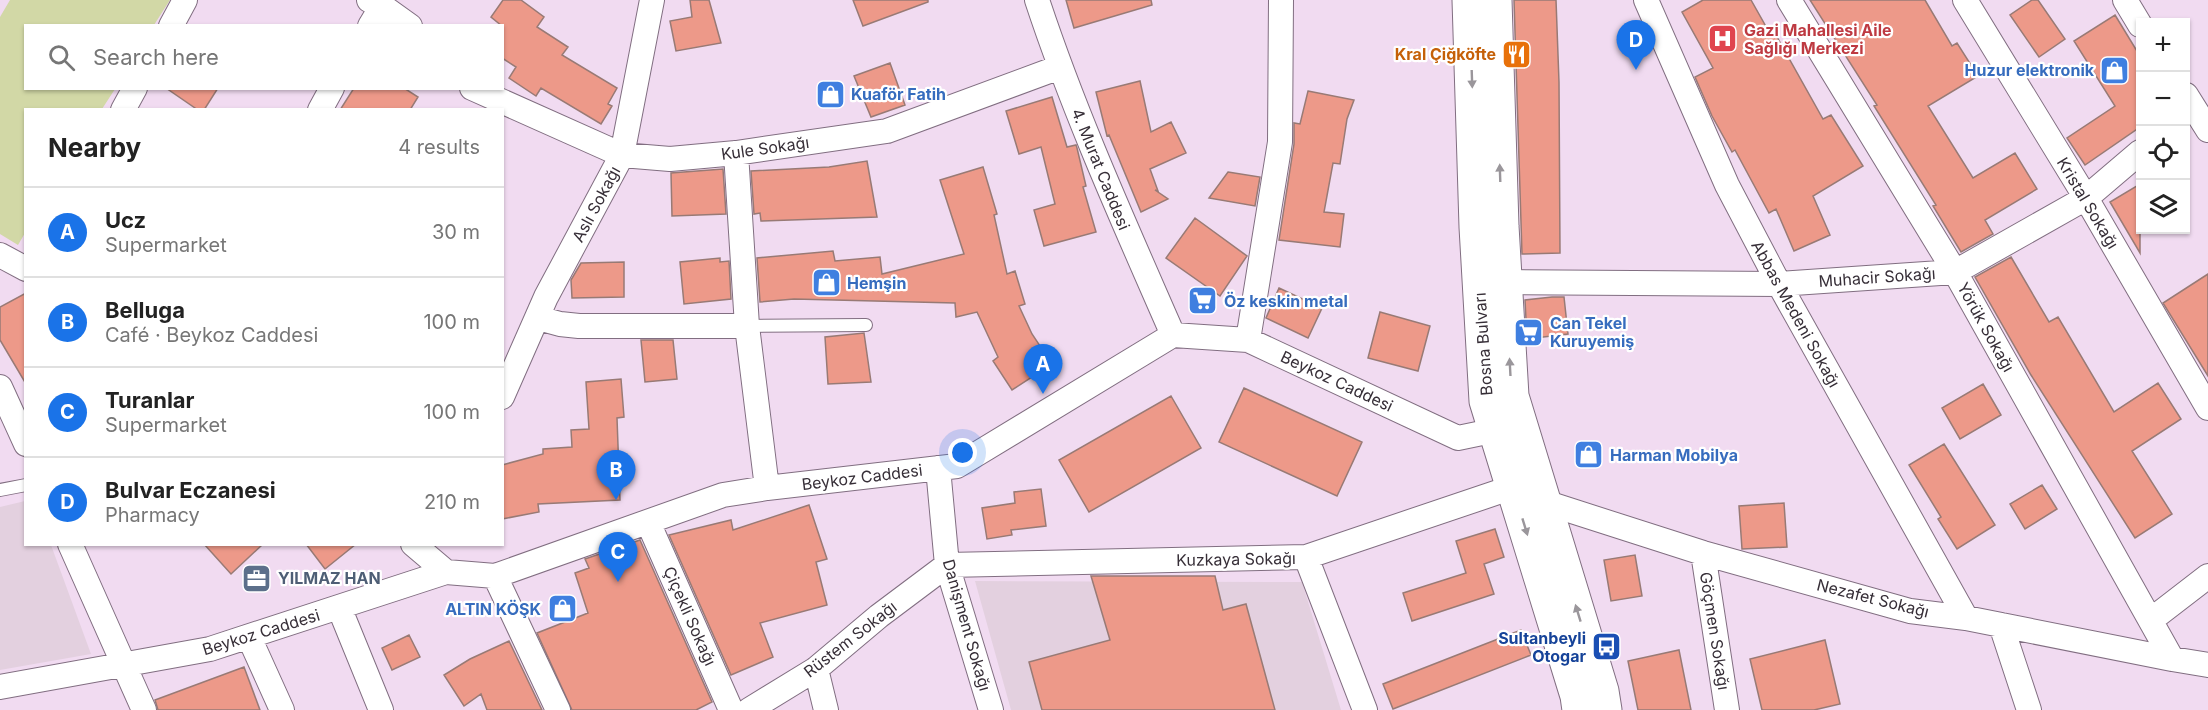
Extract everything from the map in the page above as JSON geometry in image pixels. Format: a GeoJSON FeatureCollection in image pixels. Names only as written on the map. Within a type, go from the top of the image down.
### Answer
{"type":"FeatureCollection","features":[{"type":"Feature","properties":{"kind":"main road","name":"Bosna Bulvarı"},"geometry":{"type":"LineString","coordinates":[[1469,0],[1476,227],[1486,400],[1508,428],[1544,502],[1602,691],[1605,710]]}},
{"type":"Feature","properties":{"kind":"main road","name":"Bosna Bulvarı"},"geometry":{"type":"LineString","coordinates":[[1495,0],[1505,282],[1512,396],[1508,428],[1513,488],[1577,696],[1579,710]]}},
{"type":"Feature","properties":{"kind":"street"},"geometry":{"type":"LineString","coordinates":[[172,24],[185,0]]}},
{"type":"Feature","properties":{"kind":"street","name":"Aslı Sokağı"},"geometry":{"type":"LineString","coordinates":[[504,393],[546,297],[622,154],[652,0]]}},
{"type":"Feature","properties":{"kind":"street","name":"4. Murat Caddesi"},"geometry":{"type":"LineString","coordinates":[[1037,0],[1060,67],[1121,218],[1173,335]]}},
{"type":"Feature","properties":{"kind":"street"},"geometry":{"type":"LineString","coordinates":[[1248,340],[1280,142],[1281,0]]}},
{"type":"Feature","properties":{"kind":"street","name":"Abbas Medeni Sokağı"},"geometry":{"type":"LineString","coordinates":[[1646,0],[1727,185],[1779,284],[1966,618]]}},
{"type":"Feature","properties":{"kind":"street","name":"Yörük Sokağı"},"geometry":{"type":"LineString","coordinates":[[1789,0],[1955,272],[2172,659]]}},
{"type":"Feature","properties":{"kind":"street","name":"Kristal Sokağı"},"geometry":{"type":"LineString","coordinates":[[1965,0],[2086,198],[2208,408]]}},
{"type":"Feature","properties":{"kind":"street"},"geometry":{"type":"LineString","coordinates":[[2125,0],[2136,18]]}},
{"type":"Feature","properties":{"kind":"street"},"geometry":{"type":"LineString","coordinates":[[374,10],[406,24]]}},
{"type":"Feature","properties":{"kind":"street","name":"Kule Sokağı"},"geometry":{"type":"LineString","coordinates":[[477,90],[622,154],[670,159],[736,153],[887,131],[1060,67]]}},
{"type":"Feature","properties":{"kind":"street"},"geometry":{"type":"LineString","coordinates":[[124,108],[134,90]]}},
{"type":"Feature","properties":{"kind":"street"},"geometry":{"type":"LineString","coordinates":[[321,108],[332,90]]}},
{"type":"Feature","properties":{"kind":"street"},"geometry":{"type":"LineString","coordinates":[[2190,105],[2198,126]]}},
{"type":"Feature","properties":{"kind":"street"},"geometry":{"type":"LineString","coordinates":[[736,153],[747,326],[767,488]]}},
{"type":"Feature","properties":{"kind":"street","name":"Muhacir Sokağı"},"geometry":{"type":"LineString","coordinates":[[1505,282],[1779,284],[1955,272],[2086,198],[2136,155]]}},
{"type":"Feature","properties":{"kind":"street"},"geometry":{"type":"LineString","coordinates":[[0,255],[24,268]]}},
{"type":"Feature","properties":{"kind":"street"},"geometry":{"type":"LineString","coordinates":[[538,318],[579,326],[747,326]]}},
{"type":"Feature","properties":{"kind":"street","name":"Beykoz Caddesi"},"geometry":{"type":"LineString","coordinates":[[0,687],[210,649],[249,637],[339,607],[431,554],[495,576],[723,495],[957,466],[1173,335],[1248,340],[1458,438],[1508,428]]}},
{"type":"Feature","properties":{"kind":"street"},"geometry":{"type":"LineString","coordinates":[[0,387],[24,440]]}},
{"type":"Feature","properties":{"kind":"street","name":"Danişment Sokağı"},"geometry":{"type":"LineString","coordinates":[[938,468],[947,565],[991,710]]}},
{"type":"Feature","properties":{"kind":"street","name":"Kuzkaya Sokağı"},"geometry":{"type":"LineString","coordinates":[[947,565],[1306,557],[1513,488]]}},
{"type":"Feature","properties":{"kind":"street","name":"Nezafet Sokağı"},"geometry":{"type":"LineString","coordinates":[[1544,502],[1703,553],[1910,611],[1966,618],[2208,665]]}},
{"type":"Feature","properties":{"kind":"street","name":"Çiçekli Sokağı"},"geometry":{"type":"LineString","coordinates":[[648,522],[731,710]]}},
{"type":"Feature","properties":{"kind":"street"},"geometry":{"type":"LineString","coordinates":[[71,546],[144,710]]}},
{"type":"Feature","properties":{"kind":"street","name":"Göçmen Sokağı"},"geometry":{"type":"LineString","coordinates":[[1703,553],[1727,710]]}},
{"type":"Feature","properties":{"kind":"street"},"geometry":{"type":"LineString","coordinates":[[1306,557],[1365,710]]}},
{"type":"Feature","properties":{"kind":"street","name":"Rüstem Sokağı"},"geometry":{"type":"LineString","coordinates":[[749,710],[816,669],[879,616],[947,565]]}},
{"type":"Feature","properties":{"kind":"street"},"geometry":{"type":"LineString","coordinates":[[495,576],[558,710]]}},
{"type":"Feature","properties":{"kind":"street"},"geometry":{"type":"LineString","coordinates":[[2151,620],[2208,576]]}},
{"type":"Feature","properties":{"kind":"street"},"geometry":{"type":"LineString","coordinates":[[339,607],[381,710]]}},
{"type":"Feature","properties":{"kind":"street"},"geometry":{"type":"LineString","coordinates":[[2001,625],[2029,710]]}},
{"type":"Feature","properties":{"kind":"street"},"geometry":{"type":"LineString","coordinates":[[249,637],[282,710]]}},
{"type":"Feature","properties":{"kind":"street"},"geometry":{"type":"LineString","coordinates":[[816,669],[826,710]]}},
{"type":"Feature","properties":{"kind":"lane"},"geometry":{"type":"LineString","coordinates":[[747,326],[866,325]]}},
{"type":"Feature","properties":{"kind":"lane"},"geometry":{"type":"LineString","coordinates":[[0,490],[24,484]]}},
{"type":"Feature","properties":{"kind":"shaded area"},"geometry":{"type":"Polygon","coordinates":[[[24,501],[24,546],[51,546],[91,654],[0,670],[0,507],[24,501]]]}},
{"type":"Feature","properties":{"kind":"shaded area"},"geometry":{"type":"Polygon","coordinates":[[[975,581],[1302,582],[1341,710],[1011,710],[975,581]]]}},
{"type":"Feature","properties":{"kind":"green space"},"geometry":{"type":"Polygon","coordinates":[[[10,0],[170,0],[155,24],[24,24],[24,90],[114,90],[103,108],[24,108],[24,235],[18,245],[0,234],[0,17],[10,0]]]}},
{"type":"Feature","properties":{"kind":"building"},"geometry":{"type":"Polygon","coordinates":[[[503,0],[521,0],[544,17],[537,27],[568,47],[562,55],[617,88],[608,104],[612,106],[601,124],[541,88],[536,96],[509,78],[516,67],[504,59],[504,24],[500,24],[491,17],[503,0]]]}},
{"type":"Feature","properties":{"kind":"building"},"geometry":{"type":"Polygon","coordinates":[[[690,0],[709,0],[721,43],[676,51],[670,21],[692,17],[690,0]]]}},
{"type":"Feature","properties":{"kind":"building"},"geometry":{"type":"Polygon","coordinates":[[[853,0],[928,0],[928,2],[863,26],[853,0]]]}},
{"type":"Feature","properties":{"kind":"building"},"geometry":{"type":"Polygon","coordinates":[[[1066,0],[1151,0],[1152,5],[1074,28],[1066,0]]]}},
{"type":"Feature","properties":{"kind":"building"},"geometry":{"type":"Polygon","coordinates":[[[1514,0],[1556,0],[1560,253],[1522,254],[1514,0]]]}},
{"type":"Feature","properties":{"kind":"building"},"geometry":{"type":"Polygon","coordinates":[[[1703,0],[1751,0],[1768,30],[1772,28],[1823,119],[1831,115],[1863,166],[1813,196],[1830,235],[1794,251],[1776,209],[1769,213],[1735,150],[1732,152],[1712,116],[1695,77],[1713,68],[1682,12],[1703,0]]]}},
{"type":"Feature","properties":{"kind":"building"},"geometry":{"type":"Polygon","coordinates":[[[1810,0],[1925,0],[1952,46],[1957,43],[1978,76],[1928,106],[1973,178],[2015,153],[2037,189],[1985,220],[1993,234],[1961,252],[1933,206],[1936,205],[1874,106],[1877,105],[1810,0]]]}},
{"type":"Feature","properties":{"kind":"building"},"geometry":{"type":"Polygon","coordinates":[[[2032,0],[2038,0],[2065,39],[2039,57],[2010,15],[2032,0]]]}},
{"type":"Feature","properties":{"kind":"building"},"geometry":{"type":"Polygon","coordinates":[[[2115,15],[2136,49],[2136,130],[2085,165],[2067,138],[2115,106],[2074,41],[2115,15]]]}},
{"type":"Feature","properties":{"kind":"building"},"geometry":{"type":"Polygon","coordinates":[[[890,63],[905,105],[871,117],[854,76],[890,63]]]}},
{"type":"Feature","properties":{"kind":"building"},"geometry":{"type":"Polygon","coordinates":[[[1140,81],[1151,132],[1171,122],[1186,153],[1150,169],[1158,191],[1155,190],[1168,199],[1141,212],[1109,135],[1107,136],[1096,92],[1140,81]]]}},
{"type":"Feature","properties":{"kind":"building"},"geometry":{"type":"Polygon","coordinates":[[[169,90],[217,90],[205,108],[195,108],[169,90]]]}},
{"type":"Feature","properties":{"kind":"building"},"geometry":{"type":"Polygon","coordinates":[[[353,90],[407,90],[418,97],[411,108],[341,108],[353,90]]]}},
{"type":"Feature","properties":{"kind":"building"},"geometry":{"type":"Polygon","coordinates":[[[1308,91],[1354,100],[1347,119],[1340,164],[1333,163],[1324,212],[1344,214],[1340,247],[1279,240],[1294,144],[1294,123],[1300,124],[1308,91]]]}},
{"type":"Feature","properties":{"kind":"building"},"geometry":{"type":"Polygon","coordinates":[[[1052,97],[1067,147],[1076,145],[1077,148],[1086,186],[1083,187],[1096,232],[1044,246],[1034,210],[1055,204],[1041,147],[1019,154],[1006,111],[1052,97]]]}},
{"type":"Feature","properties":{"kind":"building"},"geometry":{"type":"Polygon","coordinates":[[[867,161],[877,217],[761,221],[760,213],[754,214],[751,171],[829,167],[867,161]]]}},
{"type":"Feature","properties":{"kind":"building"},"geometry":{"type":"Polygon","coordinates":[[[983,167],[997,214],[994,215],[1007,274],[1015,271],[1025,304],[1019,306],[1032,334],[1052,364],[1012,390],[993,361],[998,357],[977,312],[956,317],[955,303],[794,299],[760,302],[757,258],[833,251],[835,261],[880,257],[882,274],[964,254],[940,180],[983,167]]]}},
{"type":"Feature","properties":{"kind":"building"},"geometry":{"type":"Polygon","coordinates":[[[723,169],[726,214],[672,216],[671,173],[723,169]]]}},
{"type":"Feature","properties":{"kind":"building"},"geometry":{"type":"Polygon","coordinates":[[[1228,172],[1260,177],[1255,206],[1209,198],[1228,172]]]}},
{"type":"Feature","properties":{"kind":"building"},"geometry":{"type":"Polygon","coordinates":[[[2136,186],[2136,234],[2140,234],[2140,253],[2110,202],[2136,186]]]}},
{"type":"Feature","properties":{"kind":"building"},"geometry":{"type":"Polygon","coordinates":[[[1195,218],[1247,256],[1220,296],[1166,258],[1195,218]]]}},
{"type":"Feature","properties":{"kind":"building"},"geometry":{"type":"Polygon","coordinates":[[[2011,257],[2049,322],[2058,317],[2114,412],[2158,383],[2181,419],[2132,451],[2172,514],[2135,538],[2031,375],[1975,277],[2011,257]]]}},
{"type":"Feature","properties":{"kind":"building"},"geometry":{"type":"Polygon","coordinates":[[[720,258],[720,262],[729,261],[731,299],[684,304],[680,262],[720,258]]]}},
{"type":"Feature","properties":{"kind":"building"},"geometry":{"type":"Polygon","coordinates":[[[624,262],[624,297],[572,298],[571,280],[581,263],[624,262]]]}},
{"type":"Feature","properties":{"kind":"building"},"geometry":{"type":"Polygon","coordinates":[[[2208,274],[2208,376],[2163,303],[2208,274]]]}},
{"type":"Feature","properties":{"kind":"building"},"geometry":{"type":"Polygon","coordinates":[[[1279,288],[1322,308],[1308,338],[1266,318],[1279,288]]]}},
{"type":"Feature","properties":{"kind":"building"},"geometry":{"type":"Polygon","coordinates":[[[24,294],[24,381],[0,340],[0,307],[24,294]]]}},
{"type":"Feature","properties":{"kind":"building"},"geometry":{"type":"Polygon","coordinates":[[[1564,297],[1568,334],[1527,339],[1525,300],[1564,297]]]}},
{"type":"Feature","properties":{"kind":"building"},"geometry":{"type":"Polygon","coordinates":[[[1380,312],[1430,326],[1418,371],[1368,358],[1380,312]]]}},
{"type":"Feature","properties":{"kind":"building"},"geometry":{"type":"Polygon","coordinates":[[[864,333],[871,382],[828,384],[825,337],[864,333]]]}},
{"type":"Feature","properties":{"kind":"building"},"geometry":{"type":"Polygon","coordinates":[[[641,340],[673,340],[677,379],[645,382],[641,340]]]}},
{"type":"Feature","properties":{"kind":"building"},"geometry":{"type":"Polygon","coordinates":[[[621,379],[624,417],[617,418],[620,500],[538,504],[539,512],[504,519],[504,464],[543,454],[543,449],[572,447],[571,430],[589,429],[586,382],[621,379]]]}},
{"type":"Feature","properties":{"kind":"building"},"geometry":{"type":"Polygon","coordinates":[[[1983,384],[2001,415],[1960,439],[1942,408],[1983,384]]]}},
{"type":"Feature","properties":{"kind":"building"},"geometry":{"type":"Polygon","coordinates":[[[1244,388],[1362,442],[1337,496],[1219,442],[1244,388]]]}},
{"type":"Feature","properties":{"kind":"building"},"geometry":{"type":"Polygon","coordinates":[[[1171,396],[1201,448],[1089,512],[1059,460],[1171,396]]]}},
{"type":"Feature","properties":{"kind":"building"},"geometry":{"type":"Polygon","coordinates":[[[1944,444],[1995,525],[1957,549],[1938,519],[1941,517],[1909,465],[1944,444]]]}},
{"type":"Feature","properties":{"kind":"building"},"geometry":{"type":"Polygon","coordinates":[[[2042,485],[2057,509],[2025,529],[2010,504],[2042,485]]]}},
{"type":"Feature","properties":{"kind":"building"},"geometry":{"type":"Polygon","coordinates":[[[1041,489],[1046,526],[1011,530],[1012,535],[987,539],[982,508],[1015,503],[1014,492],[1041,489]]]}},
{"type":"Feature","properties":{"kind":"building"},"geometry":{"type":"Polygon","coordinates":[[[1784,503],[1787,547],[1742,549],[1739,506],[1784,503]]]}},
{"type":"Feature","properties":{"kind":"building"},"geometry":{"type":"Polygon","coordinates":[[[809,505],[827,559],[816,562],[827,605],[760,623],[773,657],[731,675],[669,535],[731,520],[733,530],[809,505]]]}},
{"type":"Feature","properties":{"kind":"building"},"geometry":{"type":"Polygon","coordinates":[[[1495,529],[1504,557],[1484,564],[1494,594],[1412,621],[1403,593],[1466,573],[1456,541],[1495,529]]]}},
{"type":"Feature","properties":{"kind":"building"},"geometry":{"type":"Polygon","coordinates":[[[640,540],[712,702],[696,710],[572,710],[537,633],[588,613],[575,573],[589,568],[585,559],[640,540]]]}},
{"type":"Feature","properties":{"kind":"building"},"geometry":{"type":"Polygon","coordinates":[[[206,546],[261,546],[231,574],[206,546]]]}},
{"type":"Feature","properties":{"kind":"building"},"geometry":{"type":"Polygon","coordinates":[[[308,546],[354,546],[325,569],[308,546]]]}},
{"type":"Feature","properties":{"kind":"building"},"geometry":{"type":"Polygon","coordinates":[[[1635,555],[1642,596],[1611,601],[1604,560],[1635,555]]]}},
{"type":"Feature","properties":{"kind":"building"},"geometry":{"type":"Polygon","coordinates":[[[1091,576],[1215,576],[1223,610],[1246,604],[1275,710],[1042,710],[1029,662],[1110,640],[1091,576]]]}},
{"type":"Feature","properties":{"kind":"building"},"geometry":{"type":"Polygon","coordinates":[[[1521,630],[1531,655],[1393,709],[1383,684],[1521,630]]]}},
{"type":"Feature","properties":{"kind":"building"},"geometry":{"type":"Polygon","coordinates":[[[409,635],[420,657],[392,670],[382,648],[409,635]]]}},
{"type":"Feature","properties":{"kind":"building"},"geometry":{"type":"Polygon","coordinates":[[[1825,640],[1840,704],[1814,710],[1762,710],[1750,659],[1825,640]]]}},
{"type":"Feature","properties":{"kind":"building"},"geometry":{"type":"Polygon","coordinates":[[[509,641],[542,710],[487,710],[481,694],[464,706],[444,675],[470,659],[509,641]]]}},
{"type":"Feature","properties":{"kind":"building"},"geometry":{"type":"Polygon","coordinates":[[[1679,650],[1691,710],[1638,710],[1628,661],[1679,650]]]}},
{"type":"Feature","properties":{"kind":"building"},"geometry":{"type":"Polygon","coordinates":[[[244,667],[260,710],[158,710],[155,700],[244,667]]]}},
{"type":"Feature","properties":{"kind":"place","name":"Gazi Mahallesi Aile Sağlığı Merkezi"},"geometry":{"type":"Point","coordinates":[1723,39]}},
{"type":"Feature","properties":{"kind":"place","name":"Kral Çiğköfte"},"geometry":{"type":"Point","coordinates":[1517,54]}},
{"type":"Feature","properties":{"kind":"place","name":"Bulvar Eczanesi"},"geometry":{"type":"Point","coordinates":[1636,70]}},
{"type":"Feature","properties":{"kind":"place","name":"Huzur elektronik"},"geometry":{"type":"Point","coordinates":[2115,70]}},
{"type":"Feature","properties":{"kind":"place","name":"Kuaför Fatih"},"geometry":{"type":"Point","coordinates":[830,94]}},
{"type":"Feature","properties":{"kind":"place","name":"Hemşin"},"geometry":{"type":"Point","coordinates":[826,283]}},
{"type":"Feature","properties":{"kind":"place","name":"Öz keskin metal"},"geometry":{"type":"Point","coordinates":[1203,301]}},
{"type":"Feature","properties":{"kind":"place","name":"Can Tekel Kuruyemiş"},"geometry":{"type":"Point","coordinates":[1529,332]}},
{"type":"Feature","properties":{"kind":"place","name":"Ucz"},"geometry":{"type":"Point","coordinates":[1043,394]}},
{"type":"Feature","properties":{"kind":"place","name":"Harman Mobilya"},"geometry":{"type":"Point","coordinates":[1589,455]}},
{"type":"Feature","properties":{"kind":"place","name":"Belluga"},"geometry":{"type":"Point","coordinates":[616,500]}},
{"type":"Feature","properties":{"kind":"place","name":"YILMAZ HAN"},"geometry":{"type":"Point","coordinates":[257,578]}},
{"type":"Feature","properties":{"kind":"place","name":"Turanlar"},"geometry":{"type":"Point","coordinates":[618,582]}},
{"type":"Feature","properties":{"kind":"place","name":"ALTIN KÖŞK"},"geometry":{"type":"Point","coordinates":[562,609]}},
{"type":"Feature","properties":{"kind":"place","name":"Sultanbeyli Otogar"},"geometry":{"type":"Point","coordinates":[1607,647]}}]}
